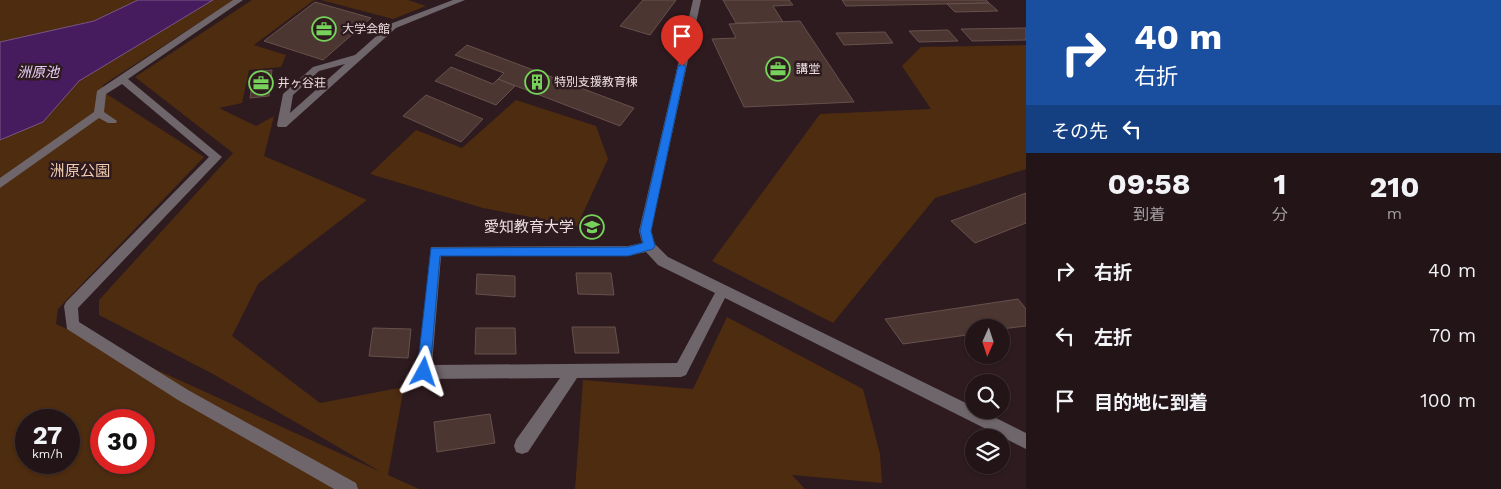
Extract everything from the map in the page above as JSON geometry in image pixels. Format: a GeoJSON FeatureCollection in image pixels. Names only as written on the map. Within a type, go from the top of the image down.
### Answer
{"type":"FeatureCollection","features":[{"type":"Feature","properties":{"kind":"street"},"geometry":{"type":"LineString","coordinates":[[0,184],[99,113],[101,93],[239,0]]}},
{"type":"Feature","properties":{"kind":"street"},"geometry":{"type":"LineString","coordinates":[[358,57],[316,69],[288,94],[282,125],[393,26],[461,0]]}},
{"type":"Feature","properties":{"kind":"street"},"geometry":{"type":"LineString","coordinates":[[697,0],[646,231],[649,246],[663,261],[1026,441]]}},
{"type":"Feature","properties":{"kind":"street"},"geometry":{"type":"LineString","coordinates":[[121,78],[216,157],[71,306],[72,325],[184,395],[350,489]]}},
{"type":"Feature","properties":{"kind":"street"},"geometry":{"type":"LineString","coordinates":[[99,113],[112,121]]}},
{"type":"Feature","properties":{"kind":"street"},"geometry":{"type":"LineString","coordinates":[[649,246],[628,251],[435,251],[424,372],[681,370],[723,290]]}},
{"type":"Feature","properties":{"kind":"street"},"geometry":{"type":"LineString","coordinates":[[522,446],[573,371]]}},
{"type":"Feature","properties":{"kind":"green space","name":"洲原公園"},"geometry":{"type":"Polygon","coordinates":[[[0,0],[234,0],[103,85],[105,93],[204,157],[58,309],[56,324],[381,472],[213,374],[99,315],[99,300],[233,153],[135,77],[252,0],[314,0],[254,45],[286,55],[281,67],[249,70],[242,103],[219,108],[256,126],[274,116],[264,156],[367,200],[258,284],[232,336],[320,403],[404,387],[388,475],[419,489],[0,489],[0,0]]]}},
{"type":"Feature","properties":{"kind":"green space"},"geometry":{"type":"Polygon","coordinates":[[[321,0],[408,0],[426,6],[393,19],[321,0]]]}},
{"type":"Feature","properties":{"kind":"green space"},"geometry":{"type":"Polygon","coordinates":[[[1026,45],[1026,169],[935,198],[833,323],[712,261],[820,114],[931,109],[902,66],[921,47],[1026,45]]]}},
{"type":"Feature","properties":{"kind":"green space"},"geometry":{"type":"Polygon","coordinates":[[[516,100],[596,126],[608,159],[577,226],[483,208],[370,174],[416,130],[462,148],[516,100]]]}},
{"type":"Feature","properties":{"kind":"green space"},"geometry":{"type":"Polygon","coordinates":[[[727,317],[863,389],[880,454],[882,483],[792,475],[805,489],[575,489],[583,380],[693,389],[727,317]]]}},
{"type":"Feature","properties":{"kind":"water","name":"洲原池"},"geometry":{"type":"Polygon","coordinates":[[[138,0],[213,0],[79,81],[43,122],[0,140],[0,42],[94,21],[138,0]]]}},
{"type":"Feature","properties":{"kind":"building"},"geometry":{"type":"Polygon","coordinates":[[[643,0],[676,0],[650,35],[620,26],[643,0]]]}},
{"type":"Feature","properties":{"kind":"building"},"geometry":{"type":"Polygon","coordinates":[[[723,0],[789,0],[793,5],[773,6],[783,22],[736,23],[723,0]]]}},
{"type":"Feature","properties":{"kind":"building"},"geometry":{"type":"Polygon","coordinates":[[[842,0],[986,0],[989,3],[846,6],[842,0]]]}},
{"type":"Feature","properties":{"kind":"building"},"geometry":{"type":"Polygon","coordinates":[[[315,2],[371,18],[323,60],[264,41],[315,2]]]}},
{"type":"Feature","properties":{"kind":"building"},"geometry":{"type":"Polygon","coordinates":[[[989,3],[998,11],[955,12],[947,4],[989,3]]]}},
{"type":"Feature","properties":{"kind":"building"},"geometry":{"type":"Polygon","coordinates":[[[800,21],[854,102],[744,107],[712,39],[736,38],[729,24],[800,21]]]}},
{"type":"Feature","properties":{"kind":"building"},"geometry":{"type":"Polygon","coordinates":[[[1026,28],[1026,40],[972,41],[961,29],[1026,28]]]}},
{"type":"Feature","properties":{"kind":"building"},"geometry":{"type":"Polygon","coordinates":[[[948,30],[958,41],[919,42],[909,31],[948,30]]]}},
{"type":"Feature","properties":{"kind":"building"},"geometry":{"type":"Polygon","coordinates":[[[885,32],[893,43],[844,45],[836,33],[885,32]]]}},
{"type":"Feature","properties":{"kind":"building","name":"特別支援教育棟"},"geometry":{"type":"Polygon","coordinates":[[[467,45],[634,108],[620,126],[498,79],[504,73],[455,55],[467,45]]]}},
{"type":"Feature","properties":{"kind":"building"},"geometry":{"type":"Polygon","coordinates":[[[451,67],[493,84],[498,79],[515,86],[496,105],[435,81],[451,67]]]}},
{"type":"Feature","properties":{"kind":"building"},"geometry":{"type":"Polygon","coordinates":[[[272,70],[269,96],[250,98],[254,72],[272,70]]]}},
{"type":"Feature","properties":{"kind":"building"},"geometry":{"type":"Polygon","coordinates":[[[426,95],[483,119],[461,142],[403,116],[426,95]]]}},
{"type":"Feature","properties":{"kind":"building"},"geometry":{"type":"Polygon","coordinates":[[[1026,193],[1026,223],[975,243],[951,221],[1026,193]]]}},
{"type":"Feature","properties":{"kind":"building"},"geometry":{"type":"Polygon","coordinates":[[[576,273],[611,273],[614,295],[578,294],[576,273]]]}},
{"type":"Feature","properties":{"kind":"building"},"geometry":{"type":"Polygon","coordinates":[[[477,274],[515,276],[515,297],[476,294],[477,274]]]}},
{"type":"Feature","properties":{"kind":"building"},"geometry":{"type":"Polygon","coordinates":[[[1018,299],[1026,309],[1026,326],[1010,328],[1010,319],[965,319],[965,335],[903,344],[885,319],[1018,299]]]}},
{"type":"Feature","properties":{"kind":"building"},"geometry":{"type":"Polygon","coordinates":[[[572,327],[615,327],[619,353],[575,353],[572,327]]]}},
{"type":"Feature","properties":{"kind":"building"},"geometry":{"type":"Polygon","coordinates":[[[373,328],[411,329],[408,358],[369,356],[373,328]]]}},
{"type":"Feature","properties":{"kind":"building"},"geometry":{"type":"Polygon","coordinates":[[[476,328],[515,328],[516,354],[475,354],[476,328]]]}},
{"type":"Feature","properties":{"kind":"building"},"geometry":{"type":"Polygon","coordinates":[[[490,414],[495,443],[437,452],[434,422],[490,414]]]}},
{"type":"Feature","properties":{"kind":"place","name":"大学会館"},"geometry":{"type":"Point","coordinates":[324,29]}},
{"type":"Feature","properties":{"kind":"place","name":"講堂"},"geometry":{"type":"Point","coordinates":[778,69]}},
{"type":"Feature","properties":{"kind":"place","name":"特別支援教育棟"},"geometry":{"type":"Point","coordinates":[537,82]}},
{"type":"Feature","properties":{"kind":"place","name":"井ヶ谷荘"},"geometry":{"type":"Point","coordinates":[261,83]}},
{"type":"Feature","properties":{"kind":"place","name":"愛知教育大学"},"geometry":{"type":"Point","coordinates":[592,227]}},
{"type":"Feature","properties":{"kind":"route"},"geometry":{"type":"LineString","coordinates":[[424,372],[435,251],[628,251],[649,246],[646,231],[682,66]]}}]}
